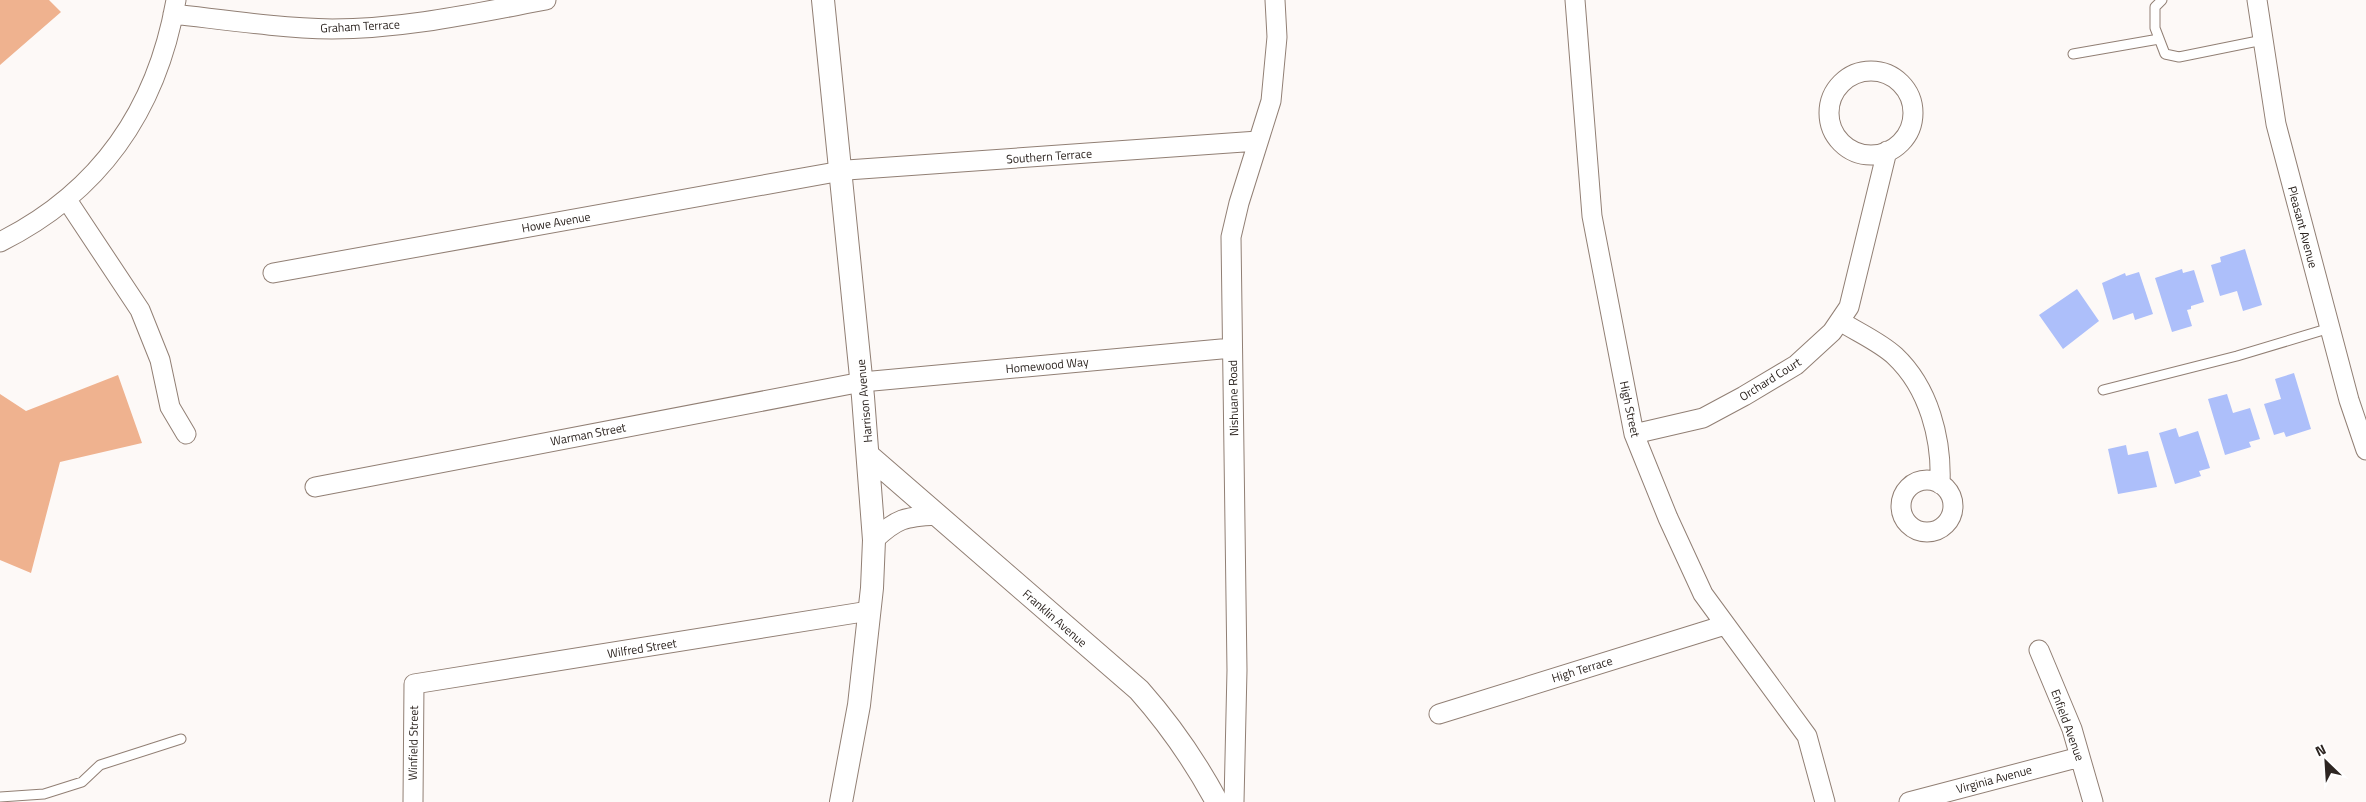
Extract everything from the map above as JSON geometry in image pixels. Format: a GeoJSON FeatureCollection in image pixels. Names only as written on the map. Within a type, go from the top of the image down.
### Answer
{"type":"FeatureCollection","features":[{"type":"Feature","properties":{"kind":"street","name":"Graham Terrace"},"geometry":{"type":"LineString","coordinates":[[174,7],[290,27],[334,29],[406,24],[546,0]]}},
{"type":"Feature","properties":{"kind":"street","name":"Harrison Avenue"},"geometry":{"type":"LineString","coordinates":[[823,0],[862,382],[874,540],[859,705],[840,802]]}},
{"type":"Feature","properties":{"kind":"street","name":"Nishuane Road"},"geometry":{"type":"LineString","coordinates":[[1234,802],[1237,670],[1231,237],[1239,203],[1271,102],[1277,37],[1275,0]]}},
{"type":"Feature","properties":{"kind":"street","name":"High Street"},"geometry":{"type":"LineString","coordinates":[[1575,0],[1592,216],[1634,434],[1668,518],[1703,594],[1807,736],[1825,802]]}},
{"type":"Feature","properties":{"kind":"street","name":"Pleasant Avenue"},"geometry":{"type":"LineString","coordinates":[[2257,0],[2276,124],[2349,400],[2366,450]]}},
{"type":"Feature","properties":{"kind":"street"},"geometry":{"type":"LineString","coordinates":[[0,242],[22,231],[67,200],[98,170],[136,117],[163,58],[174,7]]}},
{"type":"Feature","properties":{"kind":"street"},"geometry":{"type":"LineString","coordinates":[[1879,71],[1892,76],[1902,84],[1910,95],[1913,116],[1910,129],[1903,141],[1887,151],[1867,155],[1854,152],[1843,144],[1835,134],[1830,122],[1829,109],[1832,96],[1846,79],[1858,72],[1879,71]]}},
{"type":"Feature","properties":{"kind":"street","name":"Southern Terrace"},"geometry":{"type":"LineString","coordinates":[[840,171],[1258,141]]}},
{"type":"Feature","properties":{"kind":"street","name":"Orchard Court"},"geometry":{"type":"LineString","coordinates":[[1634,434],[1703,418],[1796,365],[1832,332],[1849,307],[1887,151]]}},
{"type":"Feature","properties":{"kind":"street","name":"Howe Avenue"},"geometry":{"type":"LineString","coordinates":[[273,273],[840,171]]}},
{"type":"Feature","properties":{"kind":"street"},"geometry":{"type":"LineString","coordinates":[[67,200],[140,310],[160,360],[170,407],[186,434]]}},
{"type":"Feature","properties":{"kind":"street"},"geometry":{"type":"LineString","coordinates":[[1840,321],[1895,356],[1914,378],[1926,401],[1936,434],[1941,463],[1940,484]]}},
{"type":"Feature","properties":{"kind":"street","name":"Homewood Way"},"geometry":{"type":"LineString","coordinates":[[862,382],[1232,348]]}},
{"type":"Feature","properties":{"kind":"street","name":"Warman Street"},"geometry":{"type":"LineString","coordinates":[[315,487],[862,382]]}},
{"type":"Feature","properties":{"kind":"street","name":"Franklin Avenue"},"geometry":{"type":"LineString","coordinates":[[868,455],[1139,690],[1170,725],[1196,762],[1217,802]]}},
{"type":"Feature","properties":{"kind":"street"},"geometry":{"type":"LineString","coordinates":[[874,540],[891,524],[910,517],[936,515]]}},
{"type":"Feature","properties":{"kind":"street","name":"Wilfred Street"},"geometry":{"type":"LineString","coordinates":[[414,684],[869,611]]}},
{"type":"Feature","properties":{"kind":"street","name":"High Terrace"},"geometry":{"type":"LineString","coordinates":[[1439,714],[1726,625]]}},
{"type":"Feature","properties":{"kind":"street","name":"Enfield Avenue"},"geometry":{"type":"LineString","coordinates":[[2039,650],[2072,729],[2093,802]]}},
{"type":"Feature","properties":{"kind":"street","name":"Winfield Street"},"geometry":{"type":"LineString","coordinates":[[412,802],[414,684]]}},
{"type":"Feature","properties":{"kind":"street","name":"Virginia Avenue"},"geometry":{"type":"LineString","coordinates":[[1909,802],[2080,757]]}},
{"type":"Feature","properties":{"kind":"lane"},"geometry":{"type":"LineString","coordinates":[[2162,0],[2155,7],[2155,28],[2165,54],[2179,57],[2263,40]]}},
{"type":"Feature","properties":{"kind":"lane"},"geometry":{"type":"LineString","coordinates":[[2073,54],[2159,39]]}},
{"type":"Feature","properties":{"kind":"lane"},"geometry":{"type":"LineString","coordinates":[[2103,390],[2237,356],[2330,328]]}},
{"type":"Feature","properties":{"kind":"lane"},"geometry":{"type":"LineString","coordinates":[[0,798],[44,794],[82,782],[100,766],[181,739]]}},
{"type":"Feature","properties":{"kind":"shaded area"},"geometry":{"type":"Polygon","coordinates":[[[0,0],[49,0],[61,12],[0,65],[0,0]]]}},
{"type":"Feature","properties":{"kind":"shaded area"},"geometry":{"type":"Polygon","coordinates":[[[118,375],[142,443],[60,462],[31,573],[0,560],[0,394],[26,411],[118,375]]]}},
{"type":"Feature","properties":{"kind":"building"},"geometry":{"type":"Polygon","coordinates":[[[2245,249],[2262,305],[2243,311],[2237,291],[2220,296],[2211,265],[2221,262],[2220,257],[2245,249]]]}},
{"type":"Feature","properties":{"kind":"building"},"geometry":{"type":"Polygon","coordinates":[[[2182,269],[2183,273],[2194,270],[2204,302],[2191,306],[2191,309],[2187,310],[2192,326],[2172,332],[2155,278],[2182,269]]]}},
{"type":"Feature","properties":{"kind":"building"},"geometry":{"type":"Polygon","coordinates":[[[2139,272],[2153,314],[2135,320],[2133,313],[2113,320],[2102,283],[2125,273],[2126,276],[2139,272]]]}},
{"type":"Feature","properties":{"kind":"building"},"geometry":{"type":"Polygon","coordinates":[[[2077,289],[2099,321],[2063,349],[2039,315],[2077,289]]]}},
{"type":"Feature","properties":{"kind":"building"},"geometry":{"type":"Polygon","coordinates":[[[2294,373],[2311,429],[2286,437],[2284,432],[2274,435],[2264,404],[2281,399],[2275,379],[2294,373]]]}},
{"type":"Feature","properties":{"kind":"building"},"geometry":{"type":"Polygon","coordinates":[[[2227,394],[2233,413],[2250,408],[2260,439],[2249,442],[2251,447],[2225,455],[2208,399],[2227,394]]]}},
{"type":"Feature","properties":{"kind":"building"},"geometry":{"type":"Polygon","coordinates":[[[2176,428],[2179,437],[2198,431],[2210,468],[2199,471],[2201,476],[2175,484],[2159,433],[2176,428]]]}},
{"type":"Feature","properties":{"kind":"building"},"geometry":{"type":"Polygon","coordinates":[[[2126,445],[2128,455],[2148,451],[2157,487],[2118,494],[2108,449],[2126,445]]]}}]}
